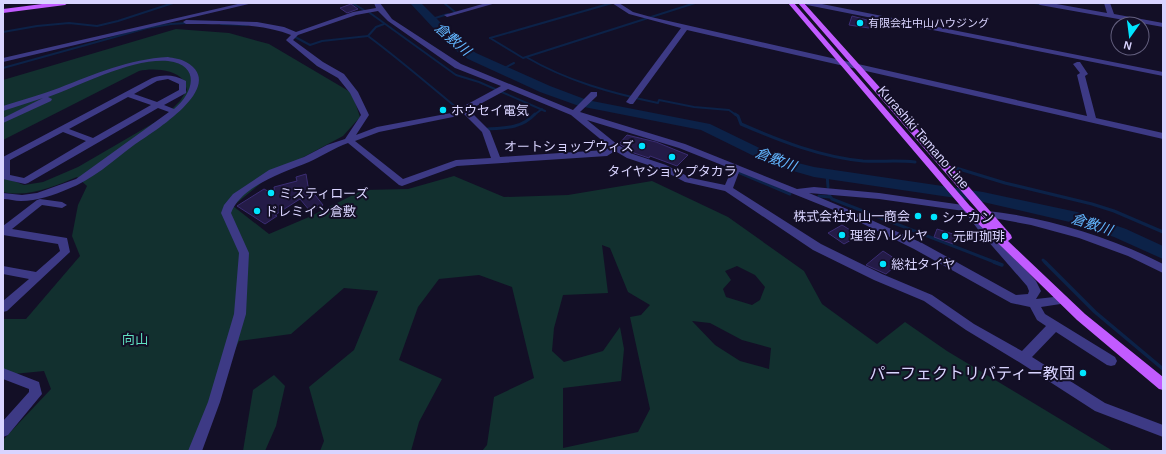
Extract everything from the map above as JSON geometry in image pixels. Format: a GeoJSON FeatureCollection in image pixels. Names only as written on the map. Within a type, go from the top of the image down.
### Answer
{"type":"FeatureCollection","features":[{"type":"Feature","properties":{"kind":"main road"},"geometry":{"type":"LineString","coordinates":[[3,11],[65,3]]}},
{"type":"Feature","properties":{"kind":"main road","name":"Kurashiki Tamano Line"},"geometry":{"type":"LineString","coordinates":[[791,3],[967,208],[1063,300],[1135,363],[1163,385]]}},
{"type":"Feature","properties":{"kind":"main road","name":"Kurashiki Tamano Line"},"geometry":{"type":"LineString","coordinates":[[801,3],[959,181],[1044,282]]}},
{"type":"Feature","properties":{"kind":"street"},"geometry":{"type":"LineString","coordinates":[[3,60],[250,3]]}},
{"type":"Feature","properties":{"kind":"street"},"geometry":{"type":"LineString","coordinates":[[447,16],[494,3]]}},
{"type":"Feature","properties":{"kind":"street"},"geometry":{"type":"LineString","coordinates":[[614,3],[626,10],[647,18],[1092,118],[1163,136]]}},
{"type":"Feature","properties":{"kind":"street"},"geometry":{"type":"LineString","coordinates":[[807,3],[1163,74]]}},
{"type":"Feature","properties":{"kind":"street"},"geometry":{"type":"LineString","coordinates":[[1040,3],[1111,16],[1107,3]]}},
{"type":"Feature","properties":{"kind":"street"},"geometry":{"type":"LineString","coordinates":[[349,140],[350,135],[363,122],[365,115],[347,82],[341,76],[320,64],[289,40],[296,34],[379,6],[390,20],[458,66],[502,89],[650,135],[737,167],[844,210],[918,246],[1004,295],[1024,303],[1033,304],[1063,300]]}},
{"type":"Feature","properties":{"kind":"street"},"geometry":{"type":"LineString","coordinates":[[174,21],[265,25],[280,28],[296,34]]}},
{"type":"Feature","properties":{"kind":"street"},"geometry":{"type":"LineString","coordinates":[[1150,23],[1163,25]]}},
{"type":"Feature","properties":{"kind":"street"},"geometry":{"type":"LineString","coordinates":[[631,99],[685,27]]}},
{"type":"Feature","properties":{"kind":"street"},"geometry":{"type":"LineString","coordinates":[[3,109],[130,64],[159,59],[177,61],[191,69],[195,77],[193,88],[186,101],[175,112],[79,181],[47,193],[21,198]]}},
{"type":"Feature","properties":{"kind":"street"},"geometry":{"type":"LineString","coordinates":[[1077,64],[1084,74],[1082,75],[1092,118]]}},
{"type":"Feature","properties":{"kind":"street"},"geometry":{"type":"LineString","coordinates":[[163,76],[176,77],[183,83],[183,92],[93,141],[25,181],[5,178],[6,159],[128,94],[156,78],[163,76]]}},
{"type":"Feature","properties":{"kind":"street"},"geometry":{"type":"LineString","coordinates":[[3,121],[63,92],[70,86]]}},
{"type":"Feature","properties":{"kind":"street"},"geometry":{"type":"LineString","coordinates":[[195,451],[214,402],[240,314],[244,253],[226,213],[229,205],[236,196],[272,172],[307,159],[330,147],[377,130],[442,118],[464,110],[502,89]]}},
{"type":"Feature","properties":{"kind":"street"},"geometry":{"type":"LineString","coordinates":[[128,94],[175,112]]}},
{"type":"Feature","properties":{"kind":"street"},"geometry":{"type":"LineString","coordinates":[[576,112],[594,95]]}},
{"type":"Feature","properties":{"kind":"street"},"geometry":{"type":"LineString","coordinates":[[464,110],[486,131],[496,160]]}},
{"type":"Feature","properties":{"kind":"street"},"geometry":{"type":"LineString","coordinates":[[576,112],[615,147],[630,156],[663,166],[688,180],[728,189],[817,247],[878,277],[928,298],[970,328],[1023,358],[1100,407],[1163,431]]}},
{"type":"Feature","properties":{"kind":"street"},"geometry":{"type":"LineString","coordinates":[[63,129],[93,141]]}},
{"type":"Feature","properties":{"kind":"street"},"geometry":{"type":"LineString","coordinates":[[349,140],[402,183],[449,165],[496,160],[607,153],[615,147]]}},
{"type":"Feature","properties":{"kind":"street"},"geometry":{"type":"LineString","coordinates":[[728,189],[737,167]]}},
{"type":"Feature","properties":{"kind":"street"},"geometry":{"type":"LineString","coordinates":[[797,191],[834,191],[967,208],[984,230],[1032,284],[1035,292],[1031,298],[1004,295]]}},
{"type":"Feature","properties":{"kind":"street"},"geometry":{"type":"LineString","coordinates":[[3,196],[62,205]]}},
{"type":"Feature","properties":{"kind":"street"},"geometry":{"type":"LineString","coordinates":[[3,231],[40,202]]}},
{"type":"Feature","properties":{"kind":"street"},"geometry":{"type":"LineString","coordinates":[[984,212],[1063,229],[1125,251],[1163,269]]}},
{"type":"Feature","properties":{"kind":"street"},"geometry":{"type":"LineString","coordinates":[[3,231],[63,241],[65,252],[3,308]]}},
{"type":"Feature","properties":{"kind":"street"},"geometry":{"type":"LineString","coordinates":[[3,270],[37,276]]}},
{"type":"Feature","properties":{"kind":"street"},"geometry":{"type":"LineString","coordinates":[[1033,304],[1041,317],[1112,361]]}},
{"type":"Feature","properties":{"kind":"street"},"geometry":{"type":"LineString","coordinates":[[1023,358],[1055,325]]}},
{"type":"Feature","properties":{"kind":"street"},"geometry":{"type":"LineString","coordinates":[[3,374],[35,386],[36,394],[6,425]]}},
{"type":"Feature","properties":{"kind":"green space","name":"向山"},"geometry":{"type":"Polygon","coordinates":[[[176,29],[229,33],[269,44],[352,93],[360,117],[343,136],[272,174],[233,206],[269,234],[309,217],[363,190],[408,189],[454,176],[504,197],[568,195],[652,181],[728,217],[804,271],[822,304],[877,344],[905,322],[947,351],[1113,451],[482,451],[487,445],[494,397],[534,378],[512,287],[479,275],[439,279],[418,307],[399,360],[442,379],[419,422],[411,451],[320,451],[324,441],[309,387],[354,350],[378,291],[344,288],[291,334],[239,341],[189,451],[3,451],[3,440],[51,389],[44,371],[3,375],[3,319],[26,319],[80,256],[72,236],[78,205],[87,186],[77,177],[41,190],[12,193],[3,192],[3,177],[24,185],[43,182],[78,167],[164,117],[180,101],[187,90],[184,81],[179,76],[169,72],[162,70],[139,71],[3,140],[3,80],[176,29]],[[602,245],[608,293],[563,295],[554,328],[552,351],[564,362],[603,351],[620,327],[624,349],[621,381],[563,388],[563,448],[638,432],[650,409],[630,317],[641,315],[650,305],[628,292],[610,248],[602,245]],[[737,266],[725,271],[731,280],[723,289],[726,297],[752,305],[760,300],[765,287],[755,275],[737,266]],[[692,321],[715,345],[740,361],[769,369],[771,348],[742,340],[710,323],[692,321]]]}},
{"type":"Feature","properties":{"kind":"green space"},"geometry":{"type":"Polygon","coordinates":[[[274,375],[285,386],[276,426],[265,451],[243,451],[253,390],[274,375]]]}},
{"type":"Feature","properties":{"kind":"building"},"geometry":{"type":"Polygon","coordinates":[[[351,4],[358,9],[347,13],[340,8],[351,4]]]}},
{"type":"Feature","properties":{"kind":"building","name":"有限会社中山ハウジング"},"geometry":{"type":"Polygon","coordinates":[[[852,16],[871,21],[869,28],[849,25],[852,16]]]}},
{"type":"Feature","properties":{"kind":"building"},"geometry":{"type":"Polygon","coordinates":[[[627,135],[656,142],[688,155],[677,166],[650,156],[649,158],[634,153],[619,144],[627,135]]]}},
{"type":"Feature","properties":{"kind":"building"},"geometry":{"type":"Polygon","coordinates":[[[306,174],[308,186],[323,205],[310,211],[300,199],[275,215],[277,216],[265,224],[237,206],[264,189],[275,195],[274,187],[297,181],[296,177],[306,174]]]}},
{"type":"Feature","properties":{"kind":"building","name":"理容ハレルヤ"},"geometry":{"type":"Polygon","coordinates":[[[842,225],[855,233],[850,236],[853,239],[844,244],[828,233],[842,225]]]}},
{"type":"Feature","properties":{"kind":"building","name":"元町珈琲"},"geometry":{"type":"Polygon","coordinates":[[[937,229],[956,235],[953,244],[934,237],[937,229]]]}},
{"type":"Feature","properties":{"kind":"building","name":"総社タイヤ"},"geometry":{"type":"Polygon","coordinates":[[[883,251],[900,262],[886,274],[866,265],[883,251]]]}},
{"type":"Feature","properties":{"kind":"waterway"},"geometry":{"type":"LineString","coordinates":[[3,32],[37,26],[69,23],[97,26],[118,21],[173,3]]}},
{"type":"Feature","properties":{"kind":"waterway"},"geometry":{"type":"LineString","coordinates":[[352,3],[364,10]]}},
{"type":"Feature","properties":{"kind":"waterway","name":"倉敷川"},"geometry":{"type":"LineString","coordinates":[[415,3],[455,44],[472,56],[545,89],[584,103],[705,127],[777,162],[814,172],[983,197],[1077,218],[1120,233],[1163,253]]}},
{"type":"Feature","properties":{"kind":"waterway"},"geometry":{"type":"LineString","coordinates":[[444,3],[455,12]]}},
{"type":"Feature","properties":{"kind":"waterway"},"geometry":{"type":"LineString","coordinates":[[526,57],[523,58],[490,38],[612,3]]}},
{"type":"Feature","properties":{"kind":"waterway"},"geometry":{"type":"LineString","coordinates":[[526,57],[695,3]]}},
{"type":"Feature","properties":{"kind":"waterway"},"geometry":{"type":"LineString","coordinates":[[1034,3],[1041,4]]}},
{"type":"Feature","properties":{"kind":"waterway"},"geometry":{"type":"LineString","coordinates":[[370,13],[456,75],[479,82],[541,109]]}},
{"type":"Feature","properties":{"kind":"waterway"},"geometry":{"type":"LineString","coordinates":[[432,19],[448,14]]}},
{"type":"Feature","properties":{"kind":"waterway"},"geometry":{"type":"LineString","coordinates":[[3,68],[147,28],[187,23]]}},
{"type":"Feature","properties":{"kind":"waterway"},"geometry":{"type":"LineString","coordinates":[[221,24],[247,25]]}},
{"type":"Feature","properties":{"kind":"waterway"},"geometry":{"type":"LineString","coordinates":[[368,36],[376,27],[384,24]]}},
{"type":"Feature","properties":{"kind":"waterway"},"geometry":{"type":"LineString","coordinates":[[295,37],[310,45],[322,41],[368,36]]}},
{"type":"Feature","properties":{"kind":"waterway"},"geometry":{"type":"LineString","coordinates":[[368,36],[458,109]]}},
{"type":"Feature","properties":{"kind":"waterway"},"geometry":{"type":"LineString","coordinates":[[526,57],[557,73],[623,95],[658,103],[659,100],[694,107],[729,110],[736,115]]}},
{"type":"Feature","properties":{"kind":"waterway"},"geometry":{"type":"LineString","coordinates":[[501,70],[514,63]]}},
{"type":"Feature","properties":{"kind":"waterway"},"geometry":{"type":"LineString","coordinates":[[534,115],[541,109]]}},
{"type":"Feature","properties":{"kind":"waterway"},"geometry":{"type":"LineString","coordinates":[[735,114],[738,116],[741,124],[816,152],[863,161],[915,162]]}},
{"type":"Feature","properties":{"kind":"waterway"},"geometry":{"type":"LineString","coordinates":[[488,129],[507,128],[519,125],[534,115]]}},
{"type":"Feature","properties":{"kind":"waterway"},"geometry":{"type":"LineString","coordinates":[[956,168],[1005,183],[1092,204],[1114,211],[1163,232]]}},
{"type":"Feature","properties":{"kind":"waterway"},"geometry":{"type":"LineString","coordinates":[[738,172],[790,194]]}},
{"type":"Feature","properties":{"kind":"waterway"},"geometry":{"type":"LineString","coordinates":[[827,174],[828,187]]}},
{"type":"Feature","properties":{"kind":"waterway"},"geometry":{"type":"LineString","coordinates":[[829,195],[832,199],[997,263]]}},
{"type":"Feature","properties":{"kind":"waterway"},"geometry":{"type":"LineString","coordinates":[[819,196],[830,197]]}},
{"type":"Feature","properties":{"kind":"waterway"},"geometry":{"type":"LineString","coordinates":[[1043,260],[1095,312],[1163,369]]}},
{"type":"Feature","properties":{"kind":"waterway"},"geometry":{"type":"LineString","coordinates":[[994,262],[1002,265]]}},
{"type":"Feature","properties":{"kind":"place","name":"有限会社中山ハウジング"},"geometry":{"type":"Point","coordinates":[860,23]}},
{"type":"Feature","properties":{"kind":"place","name":"ホウセイ電気"},"geometry":{"type":"Point","coordinates":[443,110]}},
{"type":"Feature","properties":{"kind":"place","name":"オートショップウィズ"},"geometry":{"type":"Point","coordinates":[642,146]}},
{"type":"Feature","properties":{"kind":"place","name":"タイヤショップタカラ"},"geometry":{"type":"Point","coordinates":[672,157]}},
{"type":"Feature","properties":{"kind":"place","name":"ミスティローズ"},"geometry":{"type":"Point","coordinates":[271,193]}},
{"type":"Feature","properties":{"kind":"place","name":"ドレミイン倉敷"},"geometry":{"type":"Point","coordinates":[257,211]}},
{"type":"Feature","properties":{"kind":"place","name":"株式会社丸山一商会"},"geometry":{"type":"Point","coordinates":[918,216]}},
{"type":"Feature","properties":{"kind":"place","name":"シナカン"},"geometry":{"type":"Point","coordinates":[934,217]}},
{"type":"Feature","properties":{"kind":"place","name":"理容ハレルヤ"},"geometry":{"type":"Point","coordinates":[842,235]}},
{"type":"Feature","properties":{"kind":"place","name":"元町珈琲"},"geometry":{"type":"Point","coordinates":[945,236]}},
{"type":"Feature","properties":{"kind":"place","name":"総社タイヤ"},"geometry":{"type":"Point","coordinates":[883,264]}},
{"type":"Feature","properties":{"kind":"place","name":"パーフェクトリバティー教団"},"geometry":{"type":"Point","coordinates":[1083,373]}}]}
